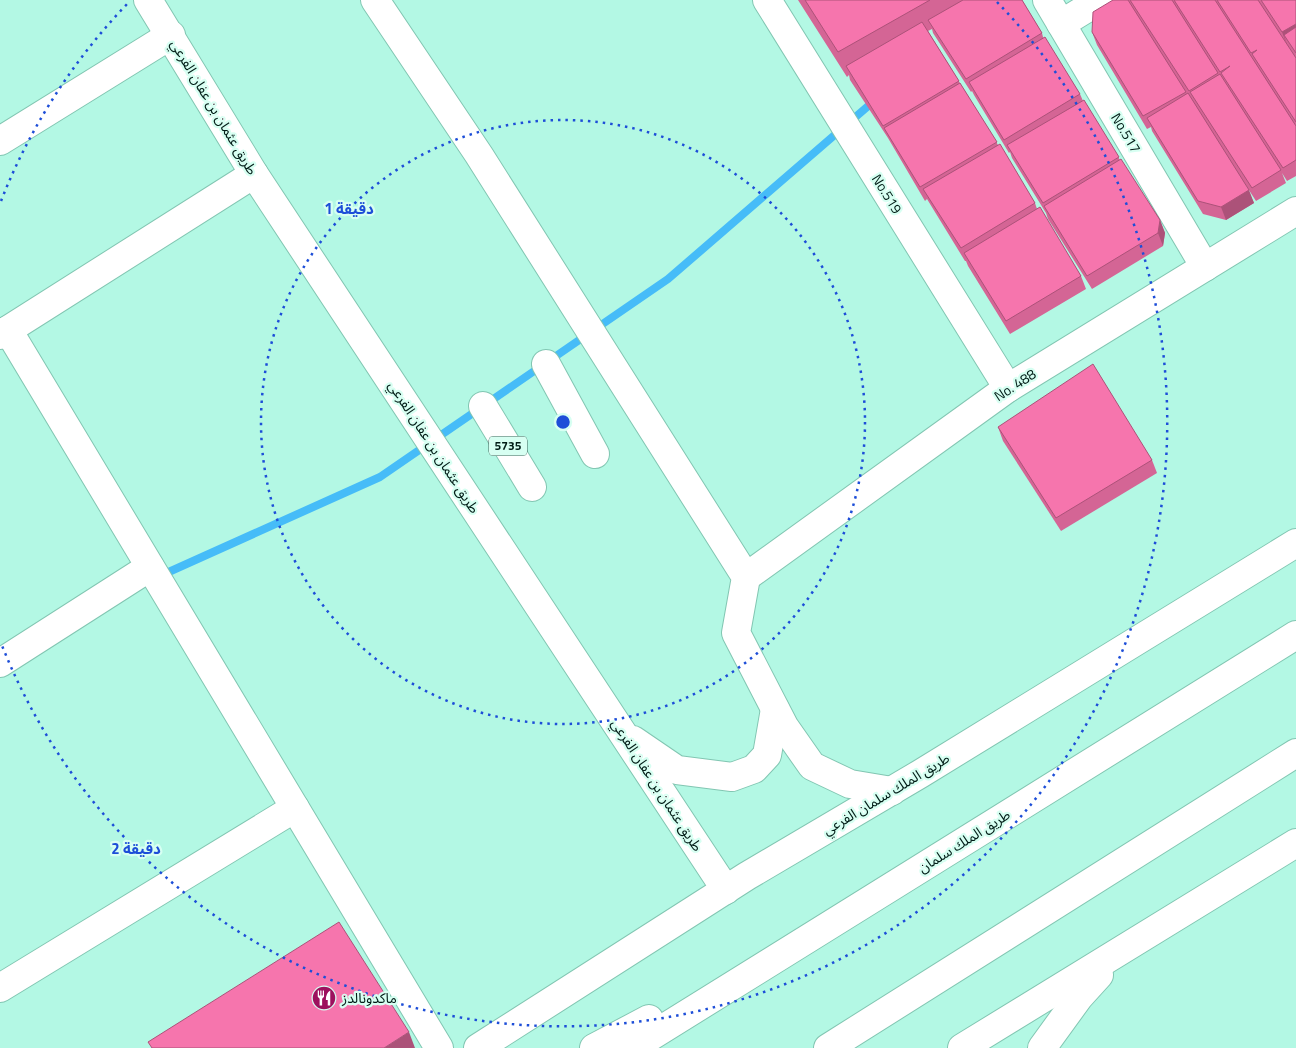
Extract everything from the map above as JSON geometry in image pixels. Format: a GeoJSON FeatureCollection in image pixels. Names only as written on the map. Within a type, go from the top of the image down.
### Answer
{"type":"FeatureCollection","features":[{"type":"Feature","properties":{"kind":"main road","name":"طريق عثمان بن عفان الفرعي"},"geometry":{"type":"LineString","coordinates":[[148,0],[254,174],[726,890]]}},
{"type":"Feature","properties":{"kind":"main road"},"geometry":{"type":"LineString","coordinates":[[375,0],[479,155],[746,577],[736,633],[784,726],[812,766],[850,784],[892,791]]}},
{"type":"Feature","properties":{"kind":"main road","name":"No.519"},"geometry":{"type":"LineString","coordinates":[[766,0],[1008,388]]}},
{"type":"Feature","properties":{"kind":"main road","name":"No.517"},"geometry":{"type":"LineString","coordinates":[[1047,0],[1205,267]]}},
{"type":"Feature","properties":{"kind":"main road"},"geometry":{"type":"LineString","coordinates":[[1062,24],[1100,0]]}},
{"type":"Feature","properties":{"kind":"main road"},"geometry":{"type":"LineString","coordinates":[[0,141],[171,35]]}},
{"type":"Feature","properties":{"kind":"main road"},"geometry":{"type":"LineString","coordinates":[[254,174],[4,332],[150,567],[439,1048]]}},
{"type":"Feature","properties":{"kind":"main road","name":"No. 488"},"geometry":{"type":"LineString","coordinates":[[746,577],[1008,388],[1296,211]]}},
{"type":"Feature","properties":{"kind":"main road"},"geometry":{"type":"LineString","coordinates":[[546,364],[594,454]]}},
{"type":"Feature","properties":{"kind":"main road","name":"5735"},"geometry":{"type":"LineString","coordinates":[[483,406],[532,487]]}},
{"type":"Feature","properties":{"kind":"main road","name":"طريق الملك سلمان الفرعي"},"geometry":{"type":"LineString","coordinates":[[478,1048],[726,890],[892,791],[1296,543]]}},
{"type":"Feature","properties":{"kind":"main road"},"geometry":{"type":"LineString","coordinates":[[0,663],[150,567]]}},
{"type":"Feature","properties":{"kind":"main road","name":"طريق الملك سلمان"},"geometry":{"type":"LineString","coordinates":[[632,1048],[1296,635]]}},
{"type":"Feature","properties":{"kind":"main road"},"geometry":{"type":"LineString","coordinates":[[622,732],[677,770],[732,777],[754,769],[767,756],[775,710]]}},
{"type":"Feature","properties":{"kind":"main road"},"geometry":{"type":"LineString","coordinates":[[828,1048],[1017,927],[1296,753]]}},
{"type":"Feature","properties":{"kind":"main road"},"geometry":{"type":"LineString","coordinates":[[0,988],[294,808]]}},
{"type":"Feature","properties":{"kind":"main road"},"geometry":{"type":"LineString","coordinates":[[962,1048],[1296,843]]}},
{"type":"Feature","properties":{"kind":"main road"},"geometry":{"type":"LineString","coordinates":[[594,1048],[845,916]]}},
{"type":"Feature","properties":{"kind":"main road"},"geometry":{"type":"LineString","coordinates":[[846,1048],[1017,927]]}},
{"type":"Feature","properties":{"kind":"main road"},"geometry":{"type":"LineString","coordinates":[[1042,1048],[1079,997],[1118,954]]}},
{"type":"Feature","properties":{"kind":"building"},"geometry":{"type":"Polygon","coordinates":[[[805,0],[930,0],[838,52],[805,0]]]}},
{"type":"Feature","properties":{"kind":"building"},"geometry":{"type":"Polygon","coordinates":[[[963,0],[1022,0],[1042,33],[966,79],[928,20],[963,0]]]}},
{"type":"Feature","properties":{"kind":"building"},"geometry":{"type":"Polygon","coordinates":[[[1113,0],[1128,0],[1186,92],[1143,116],[1092,32],[1093,12],[1113,0]]]}},
{"type":"Feature","properties":{"kind":"building"},"geometry":{"type":"Polygon","coordinates":[[[1130,0],[1172,0],[1218,73],[1189,91],[1130,0]]]}},
{"type":"Feature","properties":{"kind":"building"},"geometry":{"type":"Polygon","coordinates":[[[1174,0],[1215,0],[1296,126],[1296,160],[1283,168],[1221,73],[1230,66],[1220,72],[1174,0]]]}},
{"type":"Feature","properties":{"kind":"building"},"geometry":{"type":"Polygon","coordinates":[[[1217,0],[1258,0],[1296,58],[1296,122],[1252,54],[1257,50],[1251,53],[1217,0]]]}},
{"type":"Feature","properties":{"kind":"building"},"geometry":{"type":"Polygon","coordinates":[[[1261,0],[1296,0],[1296,24],[1282,32],[1261,0]]]}},
{"type":"Feature","properties":{"kind":"building"},"geometry":{"type":"Polygon","coordinates":[[[922,22],[959,81],[883,126],[846,66],[922,22]]]}},
{"type":"Feature","properties":{"kind":"building"},"geometry":{"type":"Polygon","coordinates":[[[1296,27],[1296,53],[1284,35],[1296,27]]]}},
{"type":"Feature","properties":{"kind":"building"},"geometry":{"type":"Polygon","coordinates":[[[1045,37],[1080,94],[1004,140],[969,82],[1045,37]]]}},
{"type":"Feature","properties":{"kind":"building"},"geometry":{"type":"Polygon","coordinates":[[[1220,74],[1281,170],[1252,188],[1190,92],[1220,74]]]}},
{"type":"Feature","properties":{"kind":"building"},"geometry":{"type":"Polygon","coordinates":[[[960,83],[997,142],[920,187],[884,128],[960,83]]]}},
{"type":"Feature","properties":{"kind":"building"},"geometry":{"type":"Polygon","coordinates":[[[1188,93],[1249,190],[1221,207],[1198,201],[1147,118],[1188,93]]]}},
{"type":"Feature","properties":{"kind":"building"},"geometry":{"type":"Polygon","coordinates":[[[1084,100],[1119,157],[1043,203],[1007,145],[1084,100]]]}},
{"type":"Feature","properties":{"kind":"building"},"geometry":{"type":"Polygon","coordinates":[[[1000,144],[1035,203],[961,248],[923,189],[1000,144]]]}},
{"type":"Feature","properties":{"kind":"building"},"geometry":{"type":"Polygon","coordinates":[[[1121,159],[1160,220],[1158,233],[1087,276],[1044,206],[1121,159]]]}},
{"type":"Feature","properties":{"kind":"building"},"geometry":{"type":"Polygon","coordinates":[[[1040,207],[1081,276],[1006,321],[964,253],[1040,207]]]}},
{"type":"Feature","properties":{"kind":"building"},"geometry":{"type":"Polygon","coordinates":[[[1093,364],[1152,460],[1056,518],[998,427],[1093,364]]]}},
{"type":"Feature","properties":{"kind":"building","name":"ماكدونالدز"},"geometry":{"type":"Polygon","coordinates":[[[339,922],[409,1032],[384,1048],[152,1048],[148,1042],[339,922]]]}},
{"type":"Feature","properties":{"kind":"waterway"},"geometry":{"type":"LineString","coordinates":[[162,575],[380,477],[668,279],[874,101]]}},
{"type":"Feature","properties":{"kind":"place","name":"ماكدونالدز"},"geometry":{"type":"Point","coordinates":[324,998]}}]}
